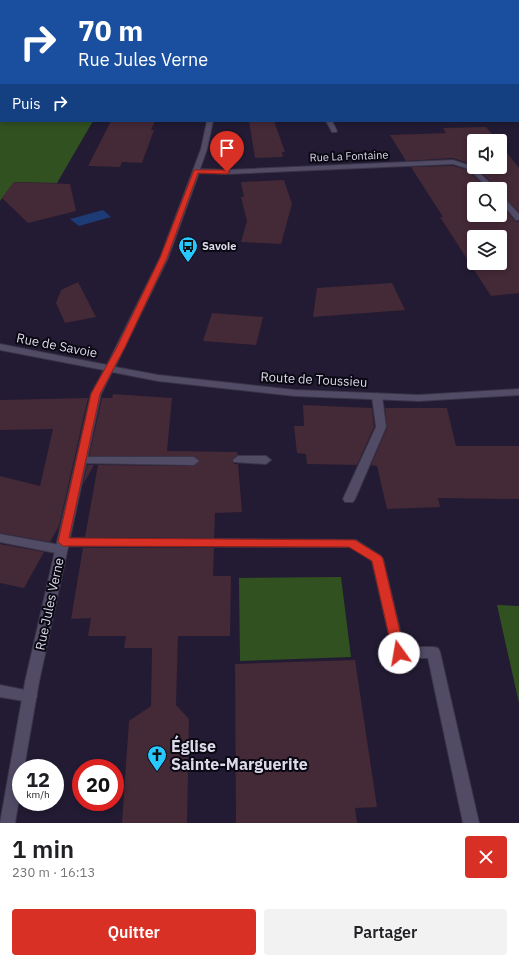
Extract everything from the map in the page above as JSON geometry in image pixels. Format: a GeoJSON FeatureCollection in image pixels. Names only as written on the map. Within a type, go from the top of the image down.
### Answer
{"type":"FeatureCollection","features":[{"type":"Feature","properties":{"kind":"street","name":"Rue Jules Verne"},"geometry":{"type":"LineString","coordinates":[[6,823],[30,696],[96,394],[164,258],[204,149],[210,122]]}},
{"type":"Feature","properties":{"kind":"street"},"geometry":{"type":"LineString","coordinates":[[330,122],[334,131]]}},
{"type":"Feature","properties":{"kind":"street","name":"Rue La Fontaine"},"geometry":{"type":"LineString","coordinates":[[196,171],[227,172],[453,162],[473,167],[487,182]]}},
{"type":"Feature","properties":{"kind":"street"},"geometry":{"type":"LineString","coordinates":[[507,205],[519,218]]}},
{"type":"Feature","properties":{"kind":"street","name":"Rue de Savoie"},"geometry":{"type":"LineString","coordinates":[[0,347],[109,369]]}},
{"type":"Feature","properties":{"kind":"street","name":"Route de Toussieu"},"geometry":{"type":"LineString","coordinates":[[109,369],[158,378],[295,393],[419,398],[519,392]]}},
{"type":"Feature","properties":{"kind":"street"},"geometry":{"type":"LineString","coordinates":[[349,499],[381,427],[376,396]]}},
{"type":"Feature","properties":{"kind":"street"},"geometry":{"type":"LineString","coordinates":[[238,460],[266,460]]}},
{"type":"Feature","properties":{"kind":"street"},"geometry":{"type":"LineString","coordinates":[[81,461],[194,461]]}},
{"type":"Feature","properties":{"kind":"street"},"geometry":{"type":"LineString","coordinates":[[0,538],[62,546],[352,543],[377,559],[399,653],[433,652],[471,823]]}},
{"type":"Feature","properties":{"kind":"street"},"geometry":{"type":"LineString","coordinates":[[0,691],[30,696]]}},
{"type":"Feature","properties":{"kind":"green space"},"geometry":{"type":"Polygon","coordinates":[[[0,122],[92,122],[57,183],[14,182],[0,201],[0,122]]]}},
{"type":"Feature","properties":{"kind":"green space"},"geometry":{"type":"Polygon","coordinates":[[[341,577],[351,657],[240,661],[239,578],[341,577]]]}},
{"type":"Feature","properties":{"kind":"green space"},"geometry":{"type":"Polygon","coordinates":[[[497,605],[519,606],[519,703],[497,605]]]}},
{"type":"Feature","properties":{"kind":"water"},"geometry":{"type":"Polygon","coordinates":[[[103,210],[111,217],[79,226],[70,219],[103,210]]]}},
{"type":"Feature","properties":{"kind":"building"},"geometry":{"type":"Polygon","coordinates":[[[110,122],[155,122],[151,130],[154,130],[142,163],[122,162],[120,167],[88,166],[110,122]]]}},
{"type":"Feature","properties":{"kind":"building"},"geometry":{"type":"Polygon","coordinates":[[[249,122],[274,122],[285,152],[282,152],[283,157],[255,158],[249,122]]]}},
{"type":"Feature","properties":{"kind":"building"},"geometry":{"type":"Polygon","coordinates":[[[486,127],[492,134],[467,134],[467,163],[453,158],[406,161],[390,135],[446,133],[443,128],[486,127]]]}},
{"type":"Feature","properties":{"kind":"building"},"geometry":{"type":"Polygon","coordinates":[[[507,153],[519,168],[519,212],[507,201],[507,182],[491,182],[483,174],[507,174],[507,153]]]}},
{"type":"Feature","properties":{"kind":"building"},"geometry":{"type":"Polygon","coordinates":[[[453,166],[467,170],[467,174],[472,174],[480,182],[467,182],[467,222],[507,222],[507,211],[515,221],[519,222],[519,293],[491,296],[474,270],[507,270],[507,230],[467,230],[467,259],[440,217],[443,217],[411,167],[453,166]]]}},
{"type":"Feature","properties":{"kind":"building"},"geometry":{"type":"Polygon","coordinates":[[[284,180],[292,204],[281,244],[241,242],[247,221],[241,197],[244,197],[241,182],[284,180]]]}},
{"type":"Feature","properties":{"kind":"building"},"geometry":{"type":"Polygon","coordinates":[[[14,182],[70,184],[76,211],[28,223],[2,198],[14,182]]]}},
{"type":"Feature","properties":{"kind":"building"},"geometry":{"type":"Polygon","coordinates":[[[78,282],[96,317],[65,323],[56,303],[61,290],[78,282]]]}},
{"type":"Feature","properties":{"kind":"building"},"geometry":{"type":"Polygon","coordinates":[[[392,283],[405,310],[313,317],[317,288],[392,283]]]}},
{"type":"Feature","properties":{"kind":"building"},"geometry":{"type":"Polygon","coordinates":[[[212,313],[263,317],[256,345],[203,341],[212,313]]]}},
{"type":"Feature","properties":{"kind":"building"},"geometry":{"type":"Polygon","coordinates":[[[113,394],[172,398],[167,451],[237,452],[238,455],[232,460],[234,464],[238,464],[242,512],[215,513],[214,538],[85,537],[98,465],[194,466],[200,461],[194,456],[89,456],[102,398],[112,398],[113,394]]]}},
{"type":"Feature","properties":{"kind":"building"},"geometry":{"type":"Polygon","coordinates":[[[88,398],[59,526],[50,542],[0,533],[0,476],[40,486],[53,429],[0,430],[0,400],[88,398]]]}},
{"type":"Feature","properties":{"kind":"building"},"geometry":{"type":"Polygon","coordinates":[[[303,405],[372,408],[374,427],[357,465],[307,464],[306,454],[297,453],[294,426],[304,426],[303,405]]]}},
{"type":"Feature","properties":{"kind":"building"},"geometry":{"type":"Polygon","coordinates":[[[385,408],[447,408],[456,446],[519,446],[519,499],[438,498],[440,507],[387,509],[377,466],[371,465],[387,428],[385,408]]]}},
{"type":"Feature","properties":{"kind":"building"},"geometry":{"type":"Polygon","coordinates":[[[87,465],[94,465],[83,485],[87,465]]]}},
{"type":"Feature","properties":{"kind":"building"},"geometry":{"type":"Polygon","coordinates":[[[0,544],[44,552],[24,588],[0,583],[0,544]]]}},
{"type":"Feature","properties":{"kind":"building"},"geometry":{"type":"Polygon","coordinates":[[[83,548],[214,548],[213,576],[231,576],[230,636],[178,636],[176,705],[189,719],[187,823],[122,823],[129,721],[151,706],[152,648],[124,648],[126,636],[88,636],[91,618],[71,619],[83,548]]]}},
{"type":"Feature","properties":{"kind":"building"},"geometry":{"type":"Polygon","coordinates":[[[355,660],[377,807],[355,808],[357,823],[236,823],[235,664],[355,660]]]}},
{"type":"Feature","properties":{"kind":"place","name":"Savoie"},"geometry":{"type":"Point","coordinates":[188,263]}},
{"type":"Feature","properties":{"kind":"place","name":"Église Sainte-Marguerite"},"geometry":{"type":"Point","coordinates":[157,772]}},
{"type":"Feature","properties":{"kind":"route"},"geometry":{"type":"LineString","coordinates":[[227,172],[196,171],[164,258],[121,347],[96,394],[63,542],[352,543],[377,559],[399,653]]}}]}
